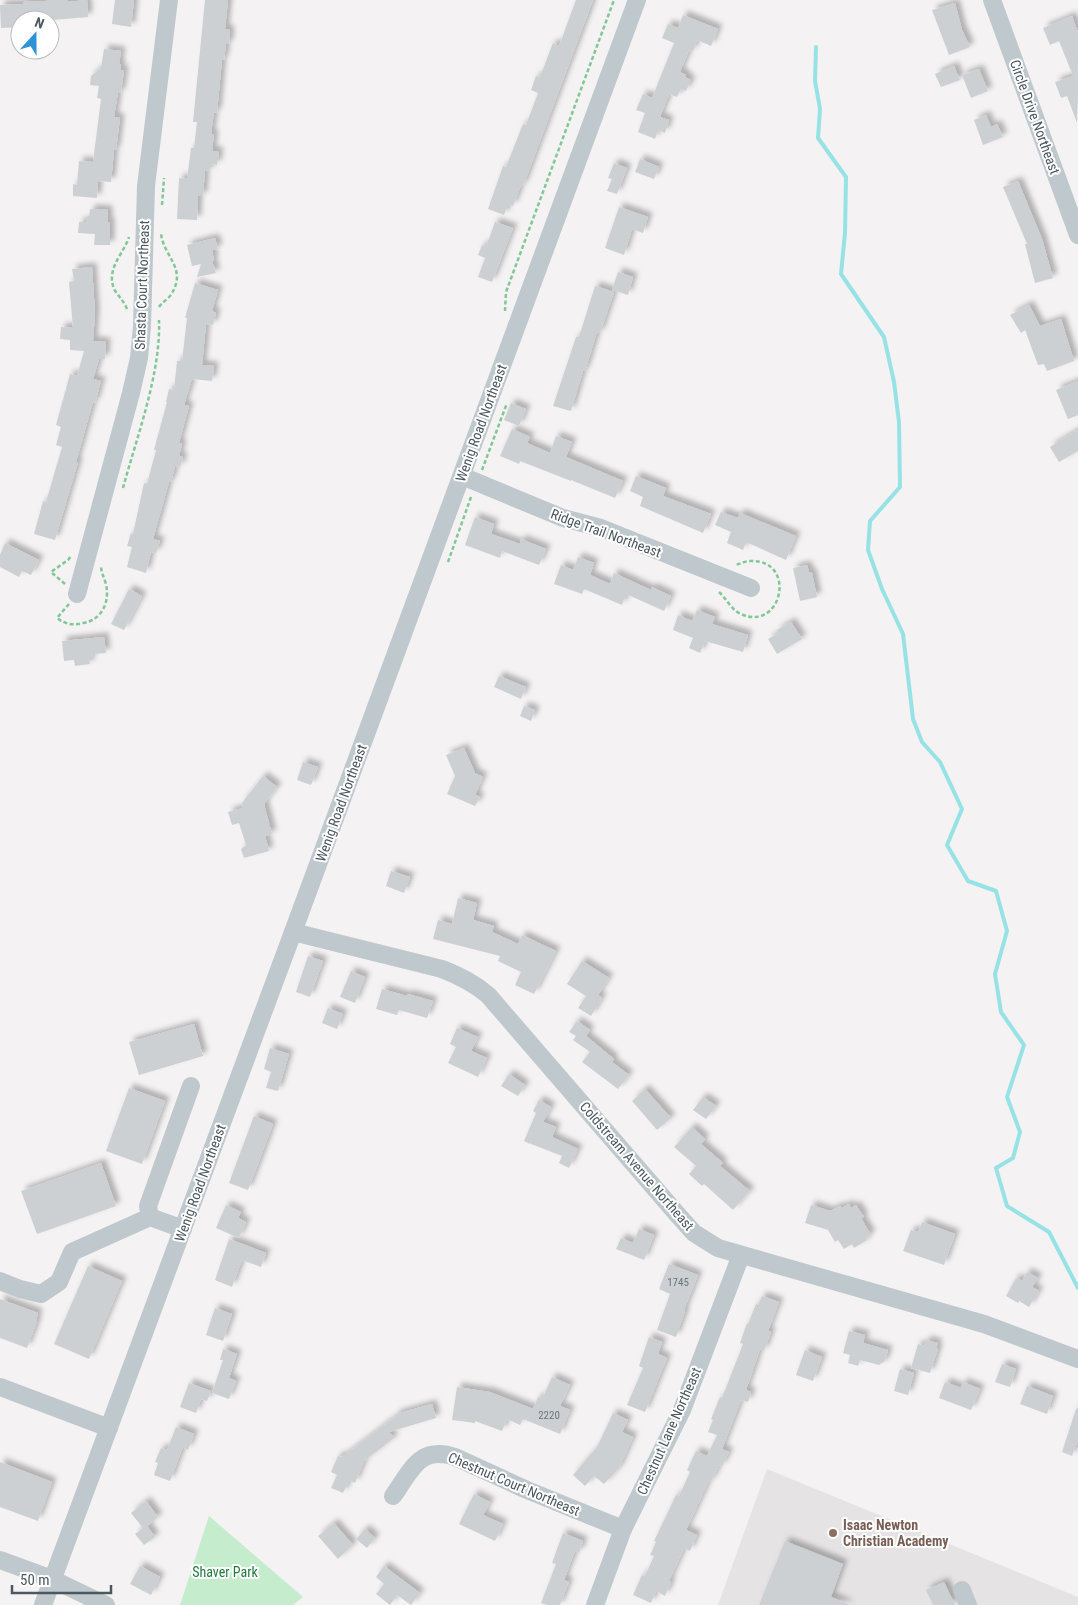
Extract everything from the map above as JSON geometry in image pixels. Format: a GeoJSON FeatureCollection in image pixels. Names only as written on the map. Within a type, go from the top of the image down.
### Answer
{"type":"FeatureCollection","features":[{"type":"Feature","properties":{"kind":"street","name":"Shasta Court Northeast"},"geometry":{"type":"LineString","coordinates":[[77,594],[139,358],[142,326],[146,186],[170,0]]}},
{"type":"Feature","properties":{"kind":"street","name":"Wenig Road Northeast"},"geometry":{"type":"LineString","coordinates":[[43,1605],[637,0]]}},
{"type":"Feature","properties":{"kind":"street","name":"Circle Drive Northeast"},"geometry":{"type":"LineString","coordinates":[[992,0],[1078,235]]}},
{"type":"Feature","properties":{"kind":"street","name":"Ridge Trail Northeast"},"geometry":{"type":"LineString","coordinates":[[462,476],[563,518],[601,528],[751,588]]}},
{"type":"Feature","properties":{"kind":"street","name":"Coldstream Avenue Northeast"},"geometry":{"type":"LineString","coordinates":[[293,932],[442,969],[461,976],[476,985],[488,995],[694,1233],[718,1248],[975,1321],[1078,1359]]}},
{"type":"Feature","properties":{"kind":"street"},"geometry":{"type":"LineString","coordinates":[[150,1217],[148,1206],[191,1086]]}},
{"type":"Feature","properties":{"kind":"street"},"geometry":{"type":"LineString","coordinates":[[0,1282],[41,1294],[59,1282],[72,1252],[150,1217],[183,1229]]}},
{"type":"Feature","properties":{"kind":"street","name":"Chestnut Lane Northeast"},"geometry":{"type":"LineString","coordinates":[[595,1605],[623,1530],[682,1410],[741,1255]]}},
{"type":"Feature","properties":{"kind":"street"},"geometry":{"type":"LineString","coordinates":[[0,1387],[109,1428]]}},
{"type":"Feature","properties":{"kind":"street","name":"Chestnut Court Northeast"},"geometry":{"type":"LineString","coordinates":[[392,1496],[416,1464],[425,1456],[445,1453],[623,1530]]}},
{"type":"Feature","properties":{"kind":"street"},"geometry":{"type":"LineString","coordinates":[[0,1560],[52,1579],[106,1605]]}},
{"type":"Feature","properties":{"kind":"path"},"geometry":{"type":"LineString","coordinates":[[502,317],[505,310],[506,292],[614,0]]}},
{"type":"Feature","properties":{"kind":"path"},"geometry":{"type":"LineString","coordinates":[[128,315],[126,305],[114,289],[112,275],[115,262],[124,250],[130,235]]}},
{"type":"Feature","properties":{"kind":"path"},"geometry":{"type":"LineString","coordinates":[[481,473],[507,403]]}},
{"type":"Feature","properties":{"kind":"path"},"geometry":{"type":"LineString","coordinates":[[448,562],[472,497]]}},
{"type":"Feature","properties":{"kind":"path"},"geometry":{"type":"LineString","coordinates":[[51,572],[72,555]]}},
{"type":"Feature","properties":{"kind":"shaded area","name":"Isaac Newton Christian Academy"},"geometry":{"type":"Polygon","coordinates":[[[767,1469],[1078,1597],[1078,1605],[718,1605],[767,1469]]]}},
{"type":"Feature","properties":{"kind":"green space","name":"Shaver Park"},"geometry":{"type":"Polygon","coordinates":[[[209,1516],[303,1597],[293,1605],[180,1605],[209,1516]]]}},
{"type":"Feature","properties":{"kind":"building"},"geometry":{"type":"Polygon","coordinates":[[[87,0],[88,17],[60,19],[60,10],[10,10],[10,28],[1,28],[0,5],[23,4],[23,2],[87,0]]]}},
{"type":"Feature","properties":{"kind":"building"},"geometry":{"type":"Polygon","coordinates":[[[115,0],[134,0],[131,27],[112,24],[115,0]]]}},
{"type":"Feature","properties":{"kind":"building"},"geometry":{"type":"Polygon","coordinates":[[[205,0],[228,0],[225,29],[230,30],[229,44],[226,44],[224,60],[222,59],[217,113],[214,112],[211,134],[214,134],[212,151],[219,151],[217,165],[211,164],[210,171],[205,170],[203,196],[198,196],[197,220],[177,219],[179,178],[187,179],[191,148],[194,148],[197,122],[193,122],[205,0]]]}},
{"type":"Feature","properties":{"kind":"building"},"geometry":{"type":"Polygon","coordinates":[[[576,0],[593,0],[523,186],[521,185],[513,206],[508,204],[504,215],[488,209],[503,166],[506,167],[523,124],[526,125],[538,93],[531,90],[536,76],[540,77],[553,43],[559,46],[576,0]]]}},
{"type":"Feature","properties":{"kind":"building"},"geometry":{"type":"Polygon","coordinates":[[[955,3],[962,30],[970,47],[949,55],[932,10],[955,3]]]}},
{"type":"Feature","properties":{"kind":"building"},"geometry":{"type":"Polygon","coordinates":[[[683,15],[718,29],[711,46],[697,40],[693,51],[689,50],[680,72],[691,80],[686,91],[681,89],[677,97],[669,94],[660,117],[669,120],[665,133],[658,130],[655,139],[638,132],[645,113],[636,110],[643,94],[652,98],[674,43],[662,38],[668,24],[678,28],[683,15]]]}},
{"type":"Feature","properties":{"kind":"building"},"geometry":{"type":"Polygon","coordinates":[[[1072,16],[1078,33],[1077,123],[1067,96],[1061,98],[1055,82],[1073,76],[1059,41],[1050,45],[1043,28],[1072,16]]]}},
{"type":"Feature","properties":{"kind":"building"},"geometry":{"type":"Polygon","coordinates":[[[104,49],[121,51],[119,64],[121,64],[120,70],[124,70],[121,93],[118,92],[114,117],[120,118],[111,182],[98,181],[97,198],[73,196],[73,184],[77,185],[79,161],[93,162],[101,99],[97,98],[99,86],[90,85],[91,76],[101,68],[104,49]]]}},
{"type":"Feature","properties":{"kind":"building"},"geometry":{"type":"Polygon","coordinates":[[[954,66],[960,80],[941,87],[935,74],[954,66]]]}},
{"type":"Feature","properties":{"kind":"building"},"geometry":{"type":"Polygon","coordinates":[[[979,69],[988,91],[971,98],[962,75],[979,69]]]}},
{"type":"Feature","properties":{"kind":"building"},"geometry":{"type":"Polygon","coordinates":[[[986,115],[991,127],[997,124],[1003,137],[983,145],[974,120],[986,115]]]}},
{"type":"Feature","properties":{"kind":"building"},"geometry":{"type":"Polygon","coordinates":[[[640,159],[659,167],[654,179],[635,172],[640,159]]]}},
{"type":"Feature","properties":{"kind":"building"},"geometry":{"type":"Polygon","coordinates":[[[614,163],[627,168],[617,194],[607,191],[612,179],[608,178],[614,163]]]}},
{"type":"Feature","properties":{"kind":"building"},"geometry":{"type":"Polygon","coordinates":[[[1018,181],[1042,239],[1053,278],[1035,283],[1025,244],[1027,244],[1003,187],[1018,181]]]}},
{"type":"Feature","properties":{"kind":"building"},"geometry":{"type":"Polygon","coordinates":[[[619,207],[648,217],[643,233],[632,229],[624,255],[605,248],[619,207]]]}},
{"type":"Feature","properties":{"kind":"building"},"geometry":{"type":"Polygon","coordinates":[[[90,209],[108,210],[110,245],[94,245],[95,234],[78,233],[79,222],[86,222],[86,218],[89,218],[90,209]]]}},
{"type":"Feature","properties":{"kind":"building"},"geometry":{"type":"Polygon","coordinates":[[[495,222],[513,228],[492,282],[478,277],[485,258],[478,255],[482,245],[486,247],[495,222]]]}},
{"type":"Feature","properties":{"kind":"building"},"geometry":{"type":"Polygon","coordinates":[[[215,238],[218,249],[212,250],[214,260],[212,261],[216,273],[197,277],[201,264],[192,266],[187,245],[215,238]]]}},
{"type":"Feature","properties":{"kind":"building"},"geometry":{"type":"Polygon","coordinates":[[[92,267],[95,313],[93,341],[106,342],[105,359],[99,359],[93,379],[101,381],[95,403],[93,402],[55,540],[34,534],[43,501],[46,502],[62,447],[56,445],[61,427],[56,425],[70,374],[77,376],[84,351],[70,350],[70,340],[60,339],[61,327],[73,328],[69,282],[74,281],[72,269],[92,267]]]}},
{"type":"Feature","properties":{"kind":"building"},"geometry":{"type":"Polygon","coordinates":[[[618,272],[633,277],[628,295],[612,290],[618,272]]]}},
{"type":"Feature","properties":{"kind":"building"},"geometry":{"type":"Polygon","coordinates":[[[195,283],[218,290],[212,311],[216,313],[213,325],[206,324],[202,365],[214,366],[212,381],[192,379],[184,405],[189,406],[179,443],[182,444],[179,456],[183,457],[180,467],[175,466],[171,482],[169,482],[153,539],[160,541],[156,553],[151,552],[146,573],[127,567],[132,547],[127,546],[131,533],[133,534],[144,483],[147,484],[169,389],[174,390],[177,361],[182,361],[187,318],[185,318],[195,283]]]}},
{"type":"Feature","properties":{"kind":"building"},"geometry":{"type":"Polygon","coordinates":[[[595,286],[614,292],[600,333],[597,332],[571,411],[553,406],[576,337],[579,337],[595,286]]]}},
{"type":"Feature","properties":{"kind":"building"},"geometry":{"type":"Polygon","coordinates":[[[1029,305],[1040,326],[1061,319],[1074,361],[1047,371],[1044,364],[1038,365],[1025,330],[1021,333],[1010,315],[1029,305]]]}},
{"type":"Feature","properties":{"kind":"building"},"geometry":{"type":"Polygon","coordinates":[[[1078,381],[1078,415],[1068,419],[1056,390],[1078,381]]]}},
{"type":"Feature","properties":{"kind":"building"},"geometry":{"type":"Polygon","coordinates":[[[511,403],[526,409],[519,426],[504,420],[511,403]]]}},
{"type":"Feature","properties":{"kind":"building"},"geometry":{"type":"Polygon","coordinates":[[[512,429],[530,437],[527,443],[550,453],[556,436],[572,442],[566,457],[623,481],[615,498],[520,461],[519,464],[500,456],[512,429]]]}},
{"type":"Feature","properties":{"kind":"building"},"geometry":{"type":"Polygon","coordinates":[[[1078,430],[1078,451],[1059,462],[1050,447],[1078,430]]]}},
{"type":"Feature","properties":{"kind":"building"},"geometry":{"type":"Polygon","coordinates":[[[636,476],[666,488],[663,496],[711,514],[703,533],[640,506],[643,497],[630,491],[636,476]]]}},
{"type":"Feature","properties":{"kind":"building"},"geometry":{"type":"Polygon","coordinates":[[[721,512],[738,518],[740,513],[796,536],[786,560],[746,542],[743,550],[727,543],[731,532],[715,525],[721,512]]]}},
{"type":"Feature","properties":{"kind":"building"},"geometry":{"type":"Polygon","coordinates":[[[475,517],[494,524],[491,534],[520,544],[521,539],[546,549],[539,565],[502,551],[500,558],[465,545],[475,517]]]}},
{"type":"Feature","properties":{"kind":"building"},"geometry":{"type":"Polygon","coordinates":[[[5,543],[39,560],[31,575],[22,571],[19,577],[0,567],[0,555],[5,543]]]}},
{"type":"Feature","properties":{"kind":"building"},"geometry":{"type":"Polygon","coordinates":[[[578,557],[594,563],[590,575],[610,584],[614,573],[651,590],[652,587],[671,596],[664,611],[626,594],[622,605],[584,589],[582,594],[554,584],[561,565],[573,570],[578,557]]]}},
{"type":"Feature","properties":{"kind":"building"},"geometry":{"type":"Polygon","coordinates":[[[807,565],[809,572],[812,573],[817,597],[800,601],[793,568],[807,565]]]}},
{"type":"Feature","properties":{"kind":"building"},"geometry":{"type":"Polygon","coordinates":[[[129,589],[142,596],[124,630],[111,624],[129,589]]]}},
{"type":"Feature","properties":{"kind":"building"},"geometry":{"type":"Polygon","coordinates":[[[697,610],[715,617],[712,624],[748,635],[743,652],[705,641],[700,653],[689,648],[693,638],[673,630],[678,615],[692,621],[697,610]]]}},
{"type":"Feature","properties":{"kind":"building"},"geometry":{"type":"Polygon","coordinates":[[[791,622],[802,639],[777,654],[768,639],[779,633],[777,630],[791,622]]]}},
{"type":"Feature","properties":{"kind":"building"},"geometry":{"type":"Polygon","coordinates":[[[104,637],[106,653],[92,654],[93,658],[89,658],[90,664],[75,666],[74,660],[64,661],[62,641],[104,637]]]}},
{"type":"Feature","properties":{"kind":"building"},"geometry":{"type":"Polygon","coordinates":[[[499,676],[526,687],[521,699],[494,687],[499,676]]]}},
{"type":"Feature","properties":{"kind":"building"},"geometry":{"type":"Polygon","coordinates":[[[524,706],[535,710],[531,721],[520,716],[524,706]]]}},
{"type":"Feature","properties":{"kind":"building"},"geometry":{"type":"Polygon","coordinates":[[[464,748],[475,773],[483,777],[475,795],[480,797],[475,806],[447,794],[455,776],[446,755],[464,748]]]}},
{"type":"Feature","properties":{"kind":"building"},"geometry":{"type":"Polygon","coordinates":[[[303,762],[318,767],[311,785],[297,780],[303,762]]]}},
{"type":"Feature","properties":{"kind":"building"},"geometry":{"type":"Polygon","coordinates":[[[263,776],[277,787],[264,804],[272,834],[265,836],[269,851],[244,858],[241,849],[246,845],[239,823],[232,825],[228,812],[243,808],[242,803],[263,776]]]}},
{"type":"Feature","properties":{"kind":"building"},"geometry":{"type":"Polygon","coordinates":[[[391,871],[410,877],[404,893],[386,886],[391,871]]]}},
{"type":"Feature","properties":{"kind":"building"},"geometry":{"type":"Polygon","coordinates":[[[458,898],[477,903],[473,920],[494,926],[492,932],[518,944],[522,935],[556,951],[534,994],[515,985],[521,972],[498,961],[500,956],[433,939],[438,920],[452,924],[458,898]]]}},
{"type":"Feature","properties":{"kind":"building"},"geometry":{"type":"Polygon","coordinates":[[[308,956],[323,961],[310,997],[296,992],[308,956]]]}},
{"type":"Feature","properties":{"kind":"building"},"geometry":{"type":"Polygon","coordinates":[[[582,961],[609,978],[598,995],[602,998],[591,1016],[578,1008],[586,996],[567,984],[582,961]]]}},
{"type":"Feature","properties":{"kind":"building"},"geometry":{"type":"Polygon","coordinates":[[[351,971],[365,977],[355,1003],[340,997],[351,971]]]}},
{"type":"Feature","properties":{"kind":"building"},"geometry":{"type":"Polygon","coordinates":[[[382,989],[433,1001],[427,1018],[399,1010],[397,1015],[376,1009],[382,989]]]}},
{"type":"Feature","properties":{"kind":"building"},"geometry":{"type":"Polygon","coordinates":[[[328,1008],[343,1014],[337,1029],[322,1023],[328,1008]]]}},
{"type":"Feature","properties":{"kind":"building"},"geometry":{"type":"Polygon","coordinates":[[[577,1021],[590,1030],[586,1036],[614,1059],[612,1062],[629,1075],[618,1089],[582,1062],[590,1052],[573,1040],[576,1036],[569,1032],[577,1021]]]}},
{"type":"Feature","properties":{"kind":"building"},"geometry":{"type":"Polygon","coordinates":[[[194,1024],[203,1056],[139,1075],[129,1042],[194,1024]]]}},
{"type":"Feature","properties":{"kind":"building"},"geometry":{"type":"Polygon","coordinates":[[[457,1028],[478,1037],[471,1051],[487,1058],[478,1077],[448,1063],[456,1047],[450,1044],[457,1028]]]}},
{"type":"Feature","properties":{"kind":"building"},"geometry":{"type":"Polygon","coordinates":[[[270,1048],[289,1054],[278,1091],[266,1088],[271,1072],[264,1069],[270,1048]]]}},
{"type":"Feature","properties":{"kind":"building"},"geometry":{"type":"Polygon","coordinates":[[[509,1074],[525,1085],[518,1096],[501,1086],[509,1074]]]}},
{"type":"Feature","properties":{"kind":"building"},"geometry":{"type":"Polygon","coordinates":[[[129,1088],[165,1101],[142,1164],[106,1151],[129,1088]]]}},
{"type":"Feature","properties":{"kind":"building"},"geometry":{"type":"Polygon","coordinates":[[[645,1089],[671,1118],[657,1130],[632,1101],[645,1089]]]}},
{"type":"Feature","properties":{"kind":"building"},"geometry":{"type":"Polygon","coordinates":[[[703,1097],[716,1106],[706,1119],[693,1110],[703,1097]]]}},
{"type":"Feature","properties":{"kind":"building"},"geometry":{"type":"Polygon","coordinates":[[[539,1100],[551,1107],[543,1122],[556,1127],[552,1137],[578,1149],[569,1168],[559,1163],[562,1156],[531,1144],[531,1142],[530,1144],[524,1141],[536,1113],[533,1111],[539,1100]]]}},
{"type":"Feature","properties":{"kind":"building"},"geometry":{"type":"Polygon","coordinates":[[[254,1116],[273,1124],[248,1190],[229,1183],[254,1116]]]}},
{"type":"Feature","properties":{"kind":"building"},"geometry":{"type":"Polygon","coordinates":[[[692,1127],[705,1139],[701,1144],[723,1163],[720,1166],[750,1191],[733,1210],[704,1184],[702,1186],[689,1174],[696,1166],[674,1147],[692,1127]]]}},
{"type":"Feature","properties":{"kind":"building"},"geometry":{"type":"Polygon","coordinates":[[[101,1163],[116,1206],[37,1234],[21,1191],[101,1163]]]}},
{"type":"Feature","properties":{"kind":"building"},"geometry":{"type":"Polygon","coordinates":[[[849,1204],[851,1208],[856,1205],[864,1217],[861,1218],[871,1235],[866,1238],[867,1240],[854,1248],[852,1244],[844,1249],[838,1240],[835,1242],[828,1230],[805,1223],[811,1205],[830,1211],[849,1204]]]}},
{"type":"Feature","properties":{"kind":"building"},"geometry":{"type":"Polygon","coordinates":[[[226,1205],[241,1212],[238,1218],[246,1222],[239,1238],[216,1228],[226,1205]]]}},
{"type":"Feature","properties":{"kind":"building"},"geometry":{"type":"Polygon","coordinates":[[[922,1222],[955,1234],[944,1265],[903,1251],[911,1230],[918,1232],[922,1222]]]}},
{"type":"Feature","properties":{"kind":"building"},"geometry":{"type":"Polygon","coordinates":[[[639,1229],[654,1235],[644,1260],[616,1249],[621,1238],[633,1243],[639,1229]]]}},
{"type":"Feature","properties":{"kind":"building"},"geometry":{"type":"Polygon","coordinates":[[[229,1239],[266,1253],[261,1267],[242,1260],[232,1287],[215,1280],[229,1239]]]}},
{"type":"Feature","properties":{"kind":"building"},"geometry":{"type":"Polygon","coordinates":[[[669,1264],[698,1275],[676,1337],[657,1330],[670,1294],[659,1289],[669,1264]]]}},
{"type":"Feature","properties":{"kind":"building"},"geometry":{"type":"Polygon","coordinates":[[[88,1266],[122,1281],[89,1359],[54,1344],[88,1266]]]}},
{"type":"Feature","properties":{"kind":"building"},"geometry":{"type":"Polygon","coordinates":[[[1027,1272],[1038,1278],[1032,1287],[1039,1291],[1029,1307],[1006,1296],[1016,1278],[1022,1281],[1027,1272]]]}},
{"type":"Feature","properties":{"kind":"building"},"geometry":{"type":"Polygon","coordinates":[[[762,1296],[779,1302],[768,1331],[771,1332],[764,1351],[760,1349],[746,1390],[751,1392],[748,1402],[741,1400],[722,1449],[729,1452],[722,1466],[719,1465],[711,1482],[709,1480],[686,1530],[697,1535],[690,1551],[684,1548],[669,1581],[671,1582],[665,1596],[656,1591],[651,1603],[633,1595],[642,1575],[645,1576],[654,1556],[650,1555],[656,1542],[654,1541],[676,1495],[679,1496],[690,1472],[687,1470],[696,1451],[707,1456],[717,1435],[708,1432],[713,1420],[711,1419],[720,1397],[722,1398],[743,1344],[740,1343],[747,1323],[762,1296]]]}},
{"type":"Feature","properties":{"kind":"building"},"geometry":{"type":"Polygon","coordinates":[[[0,1299],[38,1313],[27,1348],[0,1338],[0,1299]]]}},
{"type":"Feature","properties":{"kind":"building"},"geometry":{"type":"Polygon","coordinates":[[[215,1308],[232,1314],[223,1341],[206,1335],[215,1308]]]}},
{"type":"Feature","properties":{"kind":"building"},"geometry":{"type":"Polygon","coordinates":[[[849,1331],[865,1335],[863,1343],[888,1350],[885,1361],[879,1365],[860,1360],[858,1366],[848,1363],[850,1355],[843,1353],[849,1331]]]}},
{"type":"Feature","properties":{"kind":"building"},"geometry":{"type":"Polygon","coordinates":[[[649,1337],[662,1342],[658,1354],[667,1358],[645,1412],[627,1405],[643,1368],[639,1366],[649,1337]]]}},
{"type":"Feature","properties":{"kind":"building"},"geometry":{"type":"Polygon","coordinates":[[[926,1340],[938,1343],[936,1348],[938,1349],[930,1373],[911,1368],[918,1344],[924,1346],[926,1340]]]}},
{"type":"Feature","properties":{"kind":"building"},"geometry":{"type":"Polygon","coordinates":[[[223,1349],[237,1354],[229,1378],[236,1381],[229,1399],[212,1393],[223,1360],[220,1360],[223,1349]]]}},
{"type":"Feature","properties":{"kind":"building"},"geometry":{"type":"Polygon","coordinates":[[[805,1350],[822,1357],[813,1381],[796,1375],[805,1350]]]}},
{"type":"Feature","properties":{"kind":"building"},"geometry":{"type":"Polygon","coordinates":[[[1002,1364],[1016,1369],[1010,1387],[995,1382],[1002,1364]]]}},
{"type":"Feature","properties":{"kind":"building"},"geometry":{"type":"Polygon","coordinates":[[[900,1369],[914,1373],[908,1395],[894,1391],[900,1369]]]}},
{"type":"Feature","properties":{"kind":"building"},"geometry":{"type":"Polygon","coordinates":[[[552,1377],[570,1385],[560,1406],[570,1410],[560,1434],[523,1419],[520,1425],[507,1419],[502,1431],[475,1421],[475,1423],[452,1420],[457,1387],[490,1392],[533,1409],[538,1397],[542,1399],[552,1377]]]}},
{"type":"Feature","properties":{"kind":"building"},"geometry":{"type":"Polygon","coordinates":[[[945,1382],[961,1388],[963,1382],[980,1389],[971,1410],[939,1398],[945,1382]]]}},
{"type":"Feature","properties":{"kind":"building"},"geometry":{"type":"Polygon","coordinates":[[[189,1383],[211,1391],[207,1401],[201,1399],[196,1413],[180,1407],[189,1383]]]}},
{"type":"Feature","properties":{"kind":"building"},"geometry":{"type":"Polygon","coordinates":[[[1027,1386],[1053,1396],[1047,1414],[1020,1404],[1027,1386]]]}},
{"type":"Feature","properties":{"kind":"building"},"geometry":{"type":"Polygon","coordinates":[[[432,1404],[436,1418],[389,1432],[394,1438],[364,1461],[355,1483],[349,1480],[343,1493],[331,1488],[337,1475],[331,1472],[338,1456],[342,1457],[396,1416],[396,1414],[432,1404]]]}},
{"type":"Feature","properties":{"kind":"building"},"geometry":{"type":"Polygon","coordinates":[[[1076,1409],[1078,1409],[1078,1439],[1072,1456],[1062,1452],[1076,1409]]]}},
{"type":"Feature","properties":{"kind":"building"},"geometry":{"type":"Polygon","coordinates":[[[613,1413],[628,1420],[622,1432],[633,1437],[619,1468],[604,1484],[594,1476],[585,1486],[573,1475],[597,1447],[613,1413]]]}},
{"type":"Feature","properties":{"kind":"building"},"geometry":{"type":"Polygon","coordinates":[[[176,1427],[194,1434],[188,1450],[183,1447],[170,1481],[154,1475],[158,1463],[155,1462],[161,1448],[167,1450],[176,1427]]]}},
{"type":"Feature","properties":{"kind":"building"},"geometry":{"type":"Polygon","coordinates":[[[0,1462],[52,1482],[38,1521],[0,1507],[0,1462]]]}},
{"type":"Feature","properties":{"kind":"building"},"geometry":{"type":"Polygon","coordinates":[[[474,1494],[490,1502],[483,1515],[503,1524],[495,1541],[459,1524],[474,1494]]]}},
{"type":"Feature","properties":{"kind":"building"},"geometry":{"type":"Polygon","coordinates":[[[146,1501],[158,1517],[147,1526],[155,1537],[144,1545],[135,1534],[143,1528],[131,1513],[146,1501]]]}},
{"type":"Feature","properties":{"kind":"building"},"geometry":{"type":"Polygon","coordinates":[[[334,1523],[353,1545],[338,1559],[318,1536],[334,1523]]]}},
{"type":"Feature","properties":{"kind":"building"},"geometry":{"type":"Polygon","coordinates":[[[365,1529],[375,1538],[367,1548],[356,1539],[365,1529]]]}},
{"type":"Feature","properties":{"kind":"building"},"geometry":{"type":"Polygon","coordinates":[[[563,1533],[583,1541],[579,1553],[575,1551],[564,1580],[569,1582],[560,1605],[547,1605],[541,1603],[556,1564],[552,1563],[563,1533]]]}},
{"type":"Feature","properties":{"kind":"building"},"geometry":{"type":"Polygon","coordinates":[[[785,1541],[843,1564],[831,1597],[850,1605],[759,1605],[785,1541]]]}},
{"type":"Feature","properties":{"kind":"building"},"geometry":{"type":"Polygon","coordinates":[[[140,1566],[160,1577],[151,1595],[130,1584],[140,1566]]]}},
{"type":"Feature","properties":{"kind":"building"},"geometry":{"type":"Polygon","coordinates":[[[384,1566],[420,1593],[411,1605],[397,1595],[390,1605],[376,1594],[384,1584],[376,1577],[384,1566]]]}},
{"type":"Feature","properties":{"kind":"building"},"geometry":{"type":"Polygon","coordinates":[[[944,1582],[955,1605],[933,1605],[926,1590],[944,1582]]]}},
{"type":"Feature","properties":{"kind":"waterway"},"geometry":{"type":"LineString","coordinates":[[816,47],[815,81],[820,109],[818,138],[846,177],[845,233],[841,274],[884,337],[894,382],[899,422],[900,487],[870,521],[868,550],[882,589],[903,634],[913,719],[922,742],[940,762],[962,809],[947,845],[968,881],[996,891],[1007,931],[995,974],[1001,1012],[1024,1045],[1007,1097],[1020,1132],[1013,1158],[996,1168],[1007,1206],[1049,1232],[1078,1288]]}},
{"type":"Feature","properties":{"kind":"place","name":"Isaac Newton Christian Academy"},"geometry":{"type":"Point","coordinates":[833,1533]}}]}
